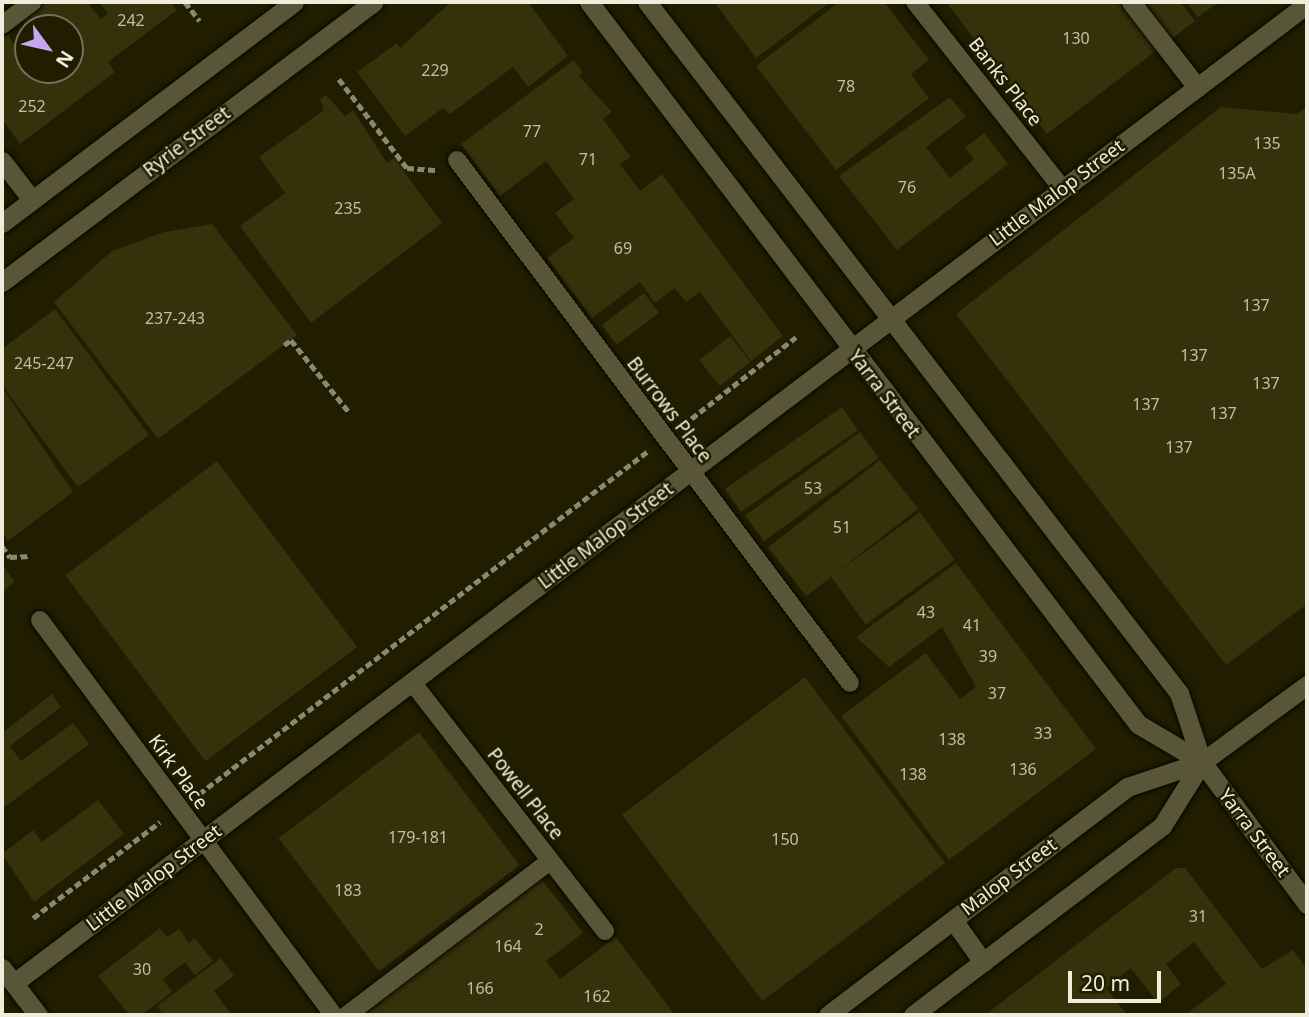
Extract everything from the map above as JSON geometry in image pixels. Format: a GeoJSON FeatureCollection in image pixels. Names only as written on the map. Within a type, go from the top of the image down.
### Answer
{"type":"FeatureCollection","features":[{"type":"Feature","properties":{"kind":"street"},"geometry":{"type":"LineString","coordinates":[[2,223],[294,2]]}},
{"type":"Feature","properties":{"kind":"street","name":"Ryrie Street"},"geometry":{"type":"LineString","coordinates":[[2,282],[373,2]]}},
{"type":"Feature","properties":{"kind":"street","name":"Yarra Street"},"geometry":{"type":"LineString","coordinates":[[589,2],[1138,724],[1202,762]]}},
{"type":"Feature","properties":{"kind":"street","name":"Yarra Street"},"geometry":{"type":"LineString","coordinates":[[647,2],[1179,693],[1202,762],[1307,904]]}},
{"type":"Feature","properties":{"kind":"street"},"geometry":{"type":"LineString","coordinates":[[1131,2],[1197,88]]}},
{"type":"Feature","properties":{"kind":"street","name":"Little Malop Street"},"geometry":{"type":"LineString","coordinates":[[8,975],[202,842],[1307,4]]}},
{"type":"Feature","properties":{"kind":"street"},"geometry":{"type":"LineString","coordinates":[[2,161],[32,200]]}},
{"type":"Feature","properties":{"kind":"street","name":"Malop Street"},"geometry":{"type":"LineString","coordinates":[[828,1015],[1127,787],[1202,762],[1307,685]]}},
{"type":"Feature","properties":{"kind":"street","name":"Malop Street"},"geometry":{"type":"LineString","coordinates":[[913,1015],[1162,826],[1202,762]]}},
{"type":"Feature","properties":{"kind":"street"},"geometry":{"type":"LineString","coordinates":[[953,920],[983,962]]}},
{"type":"Feature","properties":{"kind":"street"},"geometry":{"type":"LineString","coordinates":[[8,975],[38,1015]]}},
{"type":"Feature","properties":{"kind":"lane"},"geometry":{"type":"LineString","coordinates":[[2,25],[32,2]]}},
{"type":"Feature","properties":{"kind":"lane","name":"Banks Place"},"geometry":{"type":"LineString","coordinates":[[915,2],[1062,188]]}},
{"type":"Feature","properties":{"kind":"lane","name":"Burrows Place"},"geometry":{"type":"LineString","coordinates":[[457,160],[849,684]]}},
{"type":"Feature","properties":{"kind":"lane","name":"Kirk Place"},"geometry":{"type":"LineString","coordinates":[[40,620],[202,842],[333,1015]]}},
{"type":"Feature","properties":{"kind":"lane","name":"Powell Place"},"geometry":{"type":"LineString","coordinates":[[412,682],[605,932]]}},
{"type":"Feature","properties":{"kind":"lane"},"geometry":{"type":"LineString","coordinates":[[347,1015],[550,861]]}},
{"type":"Feature","properties":{"kind":"path"},"geometry":{"type":"LineString","coordinates":[[185,2],[200,21]]}},
{"type":"Feature","properties":{"kind":"path"},"geometry":{"type":"LineString","coordinates":[[339,79],[407,168],[434,172],[457,160]]}},
{"type":"Feature","properties":{"kind":"path"},"geometry":{"type":"LineString","coordinates":[[186,804],[796,337]]}},
{"type":"Feature","properties":{"kind":"path"},"geometry":{"type":"LineString","coordinates":[[284,345],[291,340],[350,413]]}},
{"type":"Feature","properties":{"kind":"path"},"geometry":{"type":"LineString","coordinates":[[2,546],[9,557],[30,556]]}},
{"type":"Feature","properties":{"kind":"path"},"geometry":{"type":"LineString","coordinates":[[33,918],[161,822]]}},
{"type":"Feature","properties":{"kind":"building"},"geometry":{"type":"Polygon","coordinates":[[[46,2],[87,2],[101,19],[108,14],[99,2],[171,2],[177,10],[108,62],[115,72],[20,144],[2,119],[2,39],[8,34],[14,45],[14,84],[84,84],[84,14],[30,14],[46,2]]]}},
{"type":"Feature","properties":{"kind":"building"},"geometry":{"type":"Polygon","coordinates":[[[451,2],[528,2],[568,56],[528,87],[513,67],[450,114],[443,108],[405,136],[357,72],[397,43],[400,48],[451,2]]]}},
{"type":"Feature","properties":{"kind":"building"},"geometry":{"type":"Polygon","coordinates":[[[714,2],[830,2],[756,58],[714,2]]]}},
{"type":"Feature","properties":{"kind":"building"},"geometry":{"type":"Polygon","coordinates":[[[839,2],[884,2],[929,60],[911,74],[929,98],[836,170],[756,66],[839,2]]]}},
{"type":"Feature","properties":{"kind":"building"},"geometry":{"type":"Polygon","coordinates":[[[946,2],[1180,2],[1195,21],[1047,134],[946,2]]]}},
{"type":"Feature","properties":{"kind":"building"},"geometry":{"type":"Polygon","coordinates":[[[1186,2],[1219,2],[1198,17],[1186,2]]]}},
{"type":"Feature","properties":{"kind":"building"},"geometry":{"type":"Polygon","coordinates":[[[574,60],[583,73],[579,76],[612,112],[603,119],[631,157],[620,164],[640,191],[662,174],[783,336],[751,361],[700,292],[686,302],[675,288],[655,303],[640,282],[592,318],[547,258],[574,238],[555,213],[574,199],[546,161],[500,196],[461,144],[574,60]]]}},
{"type":"Feature","properties":{"kind":"building"},"geometry":{"type":"Polygon","coordinates":[[[326,95],[345,116],[353,110],[387,163],[394,158],[442,223],[311,323],[240,226],[285,193],[259,157],[324,110],[320,99],[326,95]]]}},
{"type":"Feature","properties":{"kind":"building"},"geometry":{"type":"Polygon","coordinates":[[[950,97],[966,117],[926,147],[950,178],[974,159],[965,148],[984,133],[1008,164],[897,250],[839,176],[950,97]]]}},
{"type":"Feature","properties":{"kind":"building"},"geometry":{"type":"Polygon","coordinates":[[[1307,106],[1307,604],[1226,665],[956,314],[1221,107],[1297,114],[1307,106]]]}},
{"type":"Feature","properties":{"kind":"building"},"geometry":{"type":"Polygon","coordinates":[[[212,224],[297,335],[158,439],[54,302],[112,251],[164,232],[212,224]]]}},
{"type":"Feature","properties":{"kind":"building"},"geometry":{"type":"Polygon","coordinates":[[[644,293],[659,313],[617,345],[602,325],[644,293]]]}},
{"type":"Feature","properties":{"kind":"building"},"geometry":{"type":"Polygon","coordinates":[[[55,309],[149,435],[78,487],[2,385],[2,349],[55,309]]]}},
{"type":"Feature","properties":{"kind":"building"},"geometry":{"type":"Polygon","coordinates":[[[730,336],[750,362],[720,386],[699,360],[730,336]]]}},
{"type":"Feature","properties":{"kind":"building"},"geometry":{"type":"Polygon","coordinates":[[[2,387],[73,492],[8,541],[2,533],[2,387]]]}},
{"type":"Feature","properties":{"kind":"building"},"geometry":{"type":"Polygon","coordinates":[[[842,407],[858,430],[741,512],[725,489],[842,407]]]}},
{"type":"Feature","properties":{"kind":"building"},"geometry":{"type":"Polygon","coordinates":[[[860,432],[879,458],[764,541],[745,515],[860,432]]]}},
{"type":"Feature","properties":{"kind":"building"},"geometry":{"type":"Polygon","coordinates":[[[880,460],[918,509],[806,596],[768,547],[880,460]]]}},
{"type":"Feature","properties":{"kind":"building"},"geometry":{"type":"Polygon","coordinates":[[[217,461],[357,647],[205,761],[65,575],[217,461]]]}},
{"type":"Feature","properties":{"kind":"building"},"geometry":{"type":"Polygon","coordinates":[[[920,512],[955,560],[866,624],[831,577],[920,512]]]}},
{"type":"Feature","properties":{"kind":"building"},"geometry":{"type":"Polygon","coordinates":[[[956,563],[1096,749],[949,860],[841,716],[926,653],[960,699],[976,687],[942,627],[889,667],[856,637],[956,563]]]}},
{"type":"Feature","properties":{"kind":"building"},"geometry":{"type":"Polygon","coordinates":[[[2,564],[15,582],[2,592],[2,564]]]}},
{"type":"Feature","properties":{"kind":"building"},"geometry":{"type":"Polygon","coordinates":[[[805,677],[945,863],[762,1001],[622,815],[805,677]]]}},
{"type":"Feature","properties":{"kind":"building"},"geometry":{"type":"Polygon","coordinates":[[[52,694],[61,707],[10,746],[21,761],[73,723],[89,744],[2,809],[2,733],[52,694]]]}},
{"type":"Feature","properties":{"kind":"building"},"geometry":{"type":"Polygon","coordinates":[[[419,732],[520,865],[379,971],[278,838],[419,732]]]}},
{"type":"Feature","properties":{"kind":"building"},"geometry":{"type":"Polygon","coordinates":[[[98,800],[124,834],[34,902],[2,854],[33,830],[42,842],[98,800]]]}},
{"type":"Feature","properties":{"kind":"building"},"geometry":{"type":"Polygon","coordinates":[[[1176,868],[1185,868],[1262,969],[1293,950],[1307,969],[1307,1015],[1185,1015],[1226,984],[1194,942],[1166,964],[1181,984],[1158,1003],[1131,968],[1106,988],[1127,1015],[985,1015],[1176,868]]]}},
{"type":"Feature","properties":{"kind":"building"},"geometry":{"type":"Polygon","coordinates":[[[539,876],[583,933],[546,961],[560,979],[616,937],[675,1015],[358,1015],[539,876]]]}},
{"type":"Feature","properties":{"kind":"building"},"geometry":{"type":"Polygon","coordinates":[[[160,928],[167,937],[179,929],[189,943],[195,938],[213,961],[195,975],[185,962],[163,979],[172,992],[142,1015],[129,1015],[98,976],[160,928]]]}},
{"type":"Feature","properties":{"kind":"building"},"geometry":{"type":"Polygon","coordinates":[[[221,958],[234,976],[214,991],[232,1015],[163,1015],[157,1006],[221,958]]]}}]}
